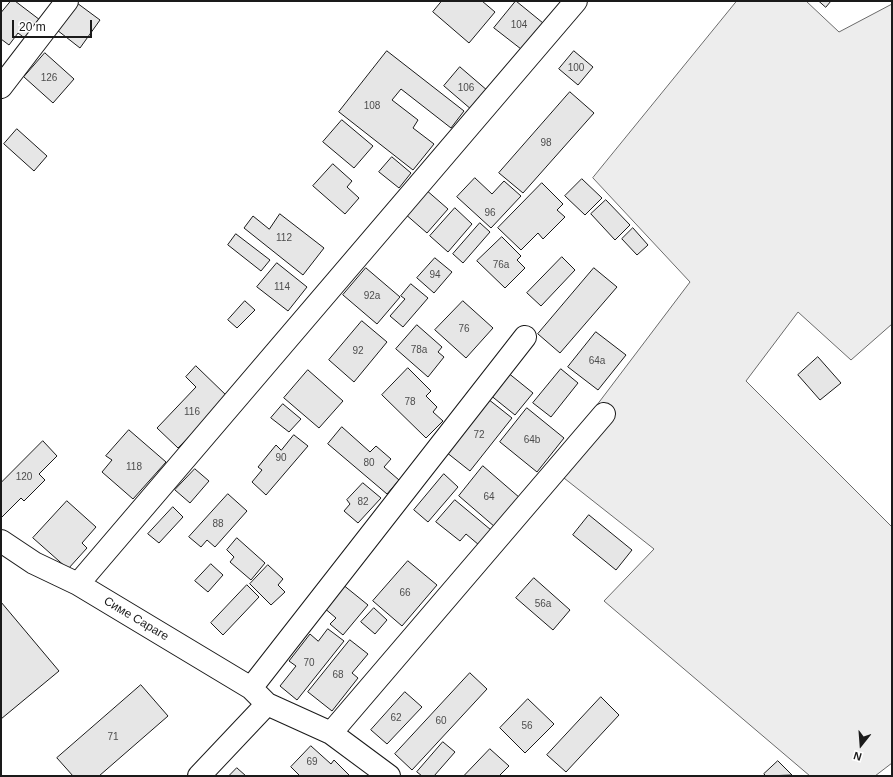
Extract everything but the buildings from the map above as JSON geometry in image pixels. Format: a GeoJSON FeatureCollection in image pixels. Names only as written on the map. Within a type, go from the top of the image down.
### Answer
{"type":"FeatureCollection","features":[{"type":"Feature","properties":{"kind":"street"},"geometry":{"type":"LineString","coordinates":[[1,87],[67,1]]}},
{"type":"Feature","properties":{"kind":"street"},"geometry":{"type":"LineString","coordinates":[[78,584],[576,1]]}},
{"type":"Feature","properties":{"kind":"street"},"geometry":{"type":"LineString","coordinates":[[252,688],[525,337]]}},
{"type":"Feature","properties":{"kind":"street"},"geometry":{"type":"LineString","coordinates":[[331,733],[604,414]]}},
{"type":"Feature","properties":{"kind":"street","name":"Симе Сараге"},"geometry":{"type":"LineString","coordinates":[[1,541],[34,563],[78,584],[252,688],[267,704],[331,733],[389,776]]}},
{"type":"Feature","properties":{"kind":"street"},"geometry":{"type":"LineString","coordinates":[[199,776],[267,704]]}},
{"type":"Feature","properties":{"kind":"shaded area"},"geometry":{"type":"Polygon","coordinates":[[[737,1],[806,1],[839,32],[892,4],[892,324],[851,360],[798,312],[746,381],[892,527],[892,763],[875,776],[810,776],[604,601],[654,549],[550,467],[690,282],[593,178],[737,1]]]}}]}
